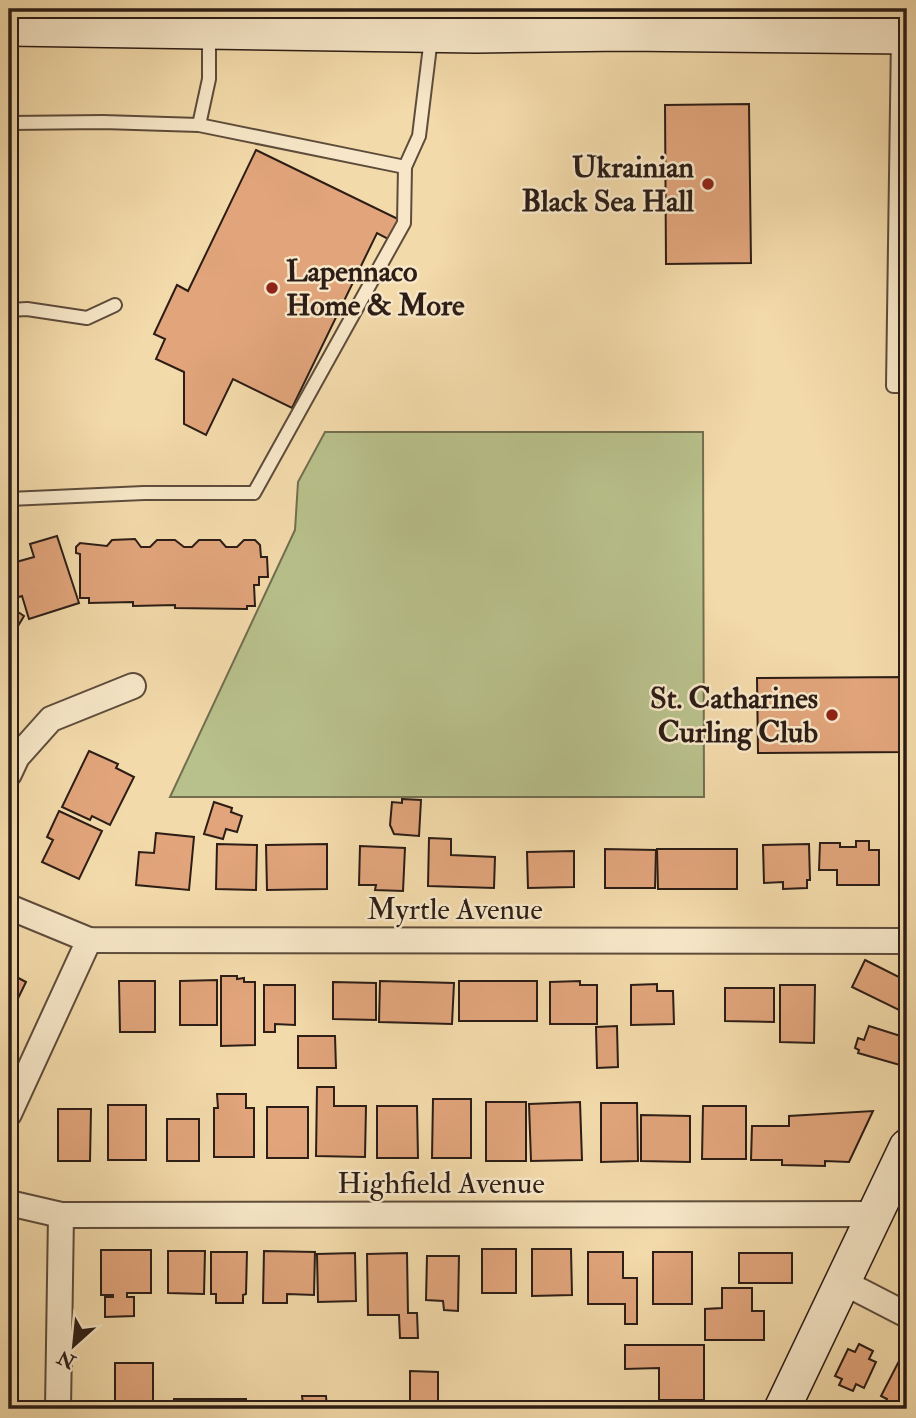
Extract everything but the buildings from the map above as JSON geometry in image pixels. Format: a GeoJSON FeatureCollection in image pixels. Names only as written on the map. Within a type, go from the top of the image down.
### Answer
{"type":"FeatureCollection","features":[{"type":"Feature","properties":{"kind":"main road"},"geometry":{"type":"LineString","coordinates":[[9,28],[432,34],[475,22],[727,21],[903,36]]}},
{"type":"Feature","properties":{"kind":"main road"},"geometry":{"type":"LineString","coordinates":[[782,1409],[907,1147]]}},
{"type":"Feature","properties":{"kind":"street"},"geometry":{"type":"LineString","coordinates":[[9,774],[17,757],[51,719],[133,687]]}},
{"type":"Feature","properties":{"kind":"street","name":"Myrtle Avenue"},"geometry":{"type":"LineString","coordinates":[[9,907],[89,940],[907,941]]}},
{"type":"Feature","properties":{"kind":"street"},"geometry":{"type":"LineString","coordinates":[[9,1114],[89,940]]}},
{"type":"Feature","properties":{"kind":"street","name":"Highfield Avenue"},"geometry":{"type":"LineString","coordinates":[[9,1203],[61,1215],[875,1214]]}},
{"type":"Feature","properties":{"kind":"street"},"geometry":{"type":"LineString","coordinates":[[58,1409],[61,1215]]}},
{"type":"Feature","properties":{"kind":"street"},"geometry":{"type":"LineString","coordinates":[[843,1282],[907,1315]]}},
{"type":"Feature","properties":{"kind":"lane"},"geometry":{"type":"LineString","coordinates":[[199,125],[209,79],[209,32]]}},
{"type":"Feature","properties":{"kind":"lane"},"geometry":{"type":"LineString","coordinates":[[9,499],[144,493],[254,493],[404,223],[405,167],[419,136],[432,34]]}},
{"type":"Feature","properties":{"kind":"lane"},"geometry":{"type":"LineString","coordinates":[[903,36],[893,386],[907,386]]}},
{"type":"Feature","properties":{"kind":"lane"},"geometry":{"type":"LineString","coordinates":[[9,123],[199,125],[405,167]]}},
{"type":"Feature","properties":{"kind":"lane"},"geometry":{"type":"LineString","coordinates":[[895,280],[907,288]]}},
{"type":"Feature","properties":{"kind":"lane"},"geometry":{"type":"LineString","coordinates":[[9,310],[27,309],[87,318],[115,305]]}},
{"type":"Feature","properties":{"kind":"green space"},"geometry":{"type":"Polygon","coordinates":[[[325,432],[703,432],[704,797],[170,797],[295,530],[298,482],[325,432]]]}},
{"type":"Feature","properties":{"kind":"place","name":"Ukrainian Black Sea Hall"},"geometry":{"type":"Point","coordinates":[708,184]}},
{"type":"Feature","properties":{"kind":"place","name":"Lapennaco Home & More"},"geometry":{"type":"Point","coordinates":[272,288]}},
{"type":"Feature","properties":{"kind":"place","name":"St. Catharines Curling Club"},"geometry":{"type":"Point","coordinates":[832,715]}}]}
